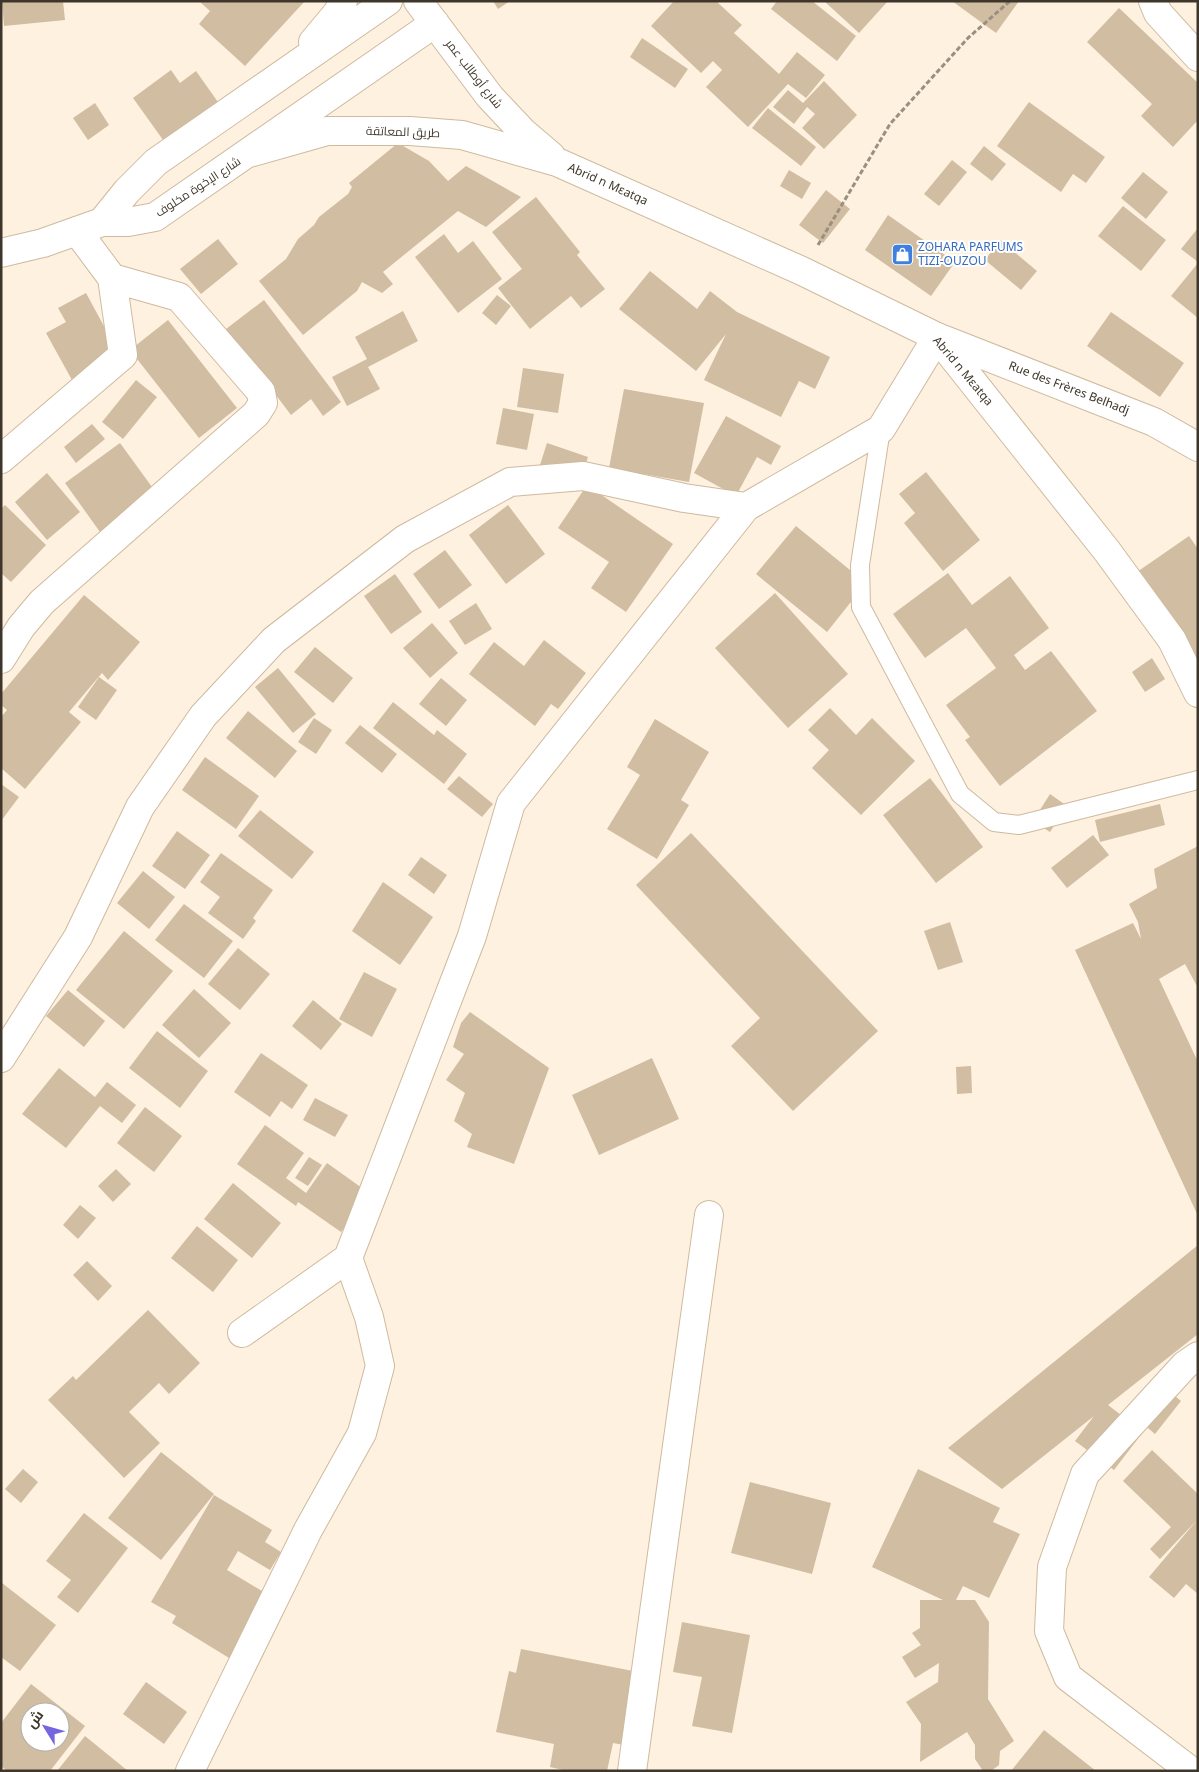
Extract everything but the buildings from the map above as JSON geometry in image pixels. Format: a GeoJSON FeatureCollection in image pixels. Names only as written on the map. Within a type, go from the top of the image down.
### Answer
{"type":"FeatureCollection","features":[{"type":"Feature","properties":{"kind":"street"},"geometry":{"type":"LineString","coordinates":[[295,65],[338,12],[343,1]]}},
{"type":"Feature","properties":{"kind":"street"},"geometry":{"type":"LineString","coordinates":[[1,253],[43,243],[102,222],[127,190],[156,162],[388,1]]}},
{"type":"Feature","properties":{"kind":"street","name":"شارع أوطالب عمر"},"geometry":{"type":"LineString","coordinates":[[418,1],[490,97],[524,133],[558,162]]}},
{"type":"Feature","properties":{"kind":"street"},"geometry":{"type":"LineString","coordinates":[[1153,1],[1158,13],[1198,57]]}},
{"type":"Feature","properties":{"kind":"street","name":"شارع الإخوة مخلوف"},"geometry":{"type":"LineString","coordinates":[[102,222],[128,222],[155,217],[435,23]]}},
{"type":"Feature","properties":{"kind":"street","name":"طريق المعاتقة"},"geometry":{"type":"LineString","coordinates":[[249,153],[327,131],[410,131],[462,134],[558,162]]}},
{"type":"Feature","properties":{"kind":"street","name":"Abrid n Mɛatqa"},"geometry":{"type":"LineString","coordinates":[[558,162],[802,272],[937,337],[1107,551],[1166,632],[1198,693]]}},
{"type":"Feature","properties":{"kind":"street"},"geometry":{"type":"LineString","coordinates":[[1,459],[123,355],[112,278],[77,231]]}},
{"type":"Feature","properties":{"kind":"street"},"geometry":{"type":"LineString","coordinates":[[1,659],[21,627],[42,602],[256,414],[263,403],[261,392],[179,297],[112,278]]}},
{"type":"Feature","properties":{"kind":"street"},"geometry":{"type":"LineString","coordinates":[[242,1333],[348,1258],[472,936],[511,803],[746,507],[881,429],[937,337]]}},
{"type":"Feature","properties":{"kind":"street","name":"Rue des Frères Belhadj"},"geometry":{"type":"LineString","coordinates":[[937,337],[1154,422],[1198,447]]}},
{"type":"Feature","properties":{"kind":"street"},"geometry":{"type":"LineString","coordinates":[[1,1058],[78,937],[140,807],[203,716],[274,640],[406,539],[510,482],[519,481],[583,476],[684,498],[746,507]]}},
{"type":"Feature","properties":{"kind":"street"},"geometry":{"type":"LineString","coordinates":[[632,1771],[709,1215]]}},
{"type":"Feature","properties":{"kind":"street"},"geometry":{"type":"LineString","coordinates":[[190,1771],[308,1530],[362,1433],[380,1366],[369,1317],[348,1258]]}},
{"type":"Feature","properties":{"kind":"street"},"geometry":{"type":"LineString","coordinates":[[1191,1771],[1068,1677],[1049,1632],[1052,1567],[1085,1474],[1185,1365],[1198,1356]]}},
{"type":"Feature","properties":{"kind":"lane"},"geometry":{"type":"LineString","coordinates":[[881,429],[860,565],[860,607],[960,794],[994,822],[1019,824],[1198,780]]}},
{"type":"Feature","properties":{"kind":"path"},"geometry":{"type":"LineString","coordinates":[[802,272],[890,124],[968,38],[1010,1]]}},
{"type":"Feature","properties":{"kind":"place","name":"ZOHARA PARFUMS TIZI-OUZOU"},"geometry":{"type":"Point","coordinates":[902,254]}}]}
